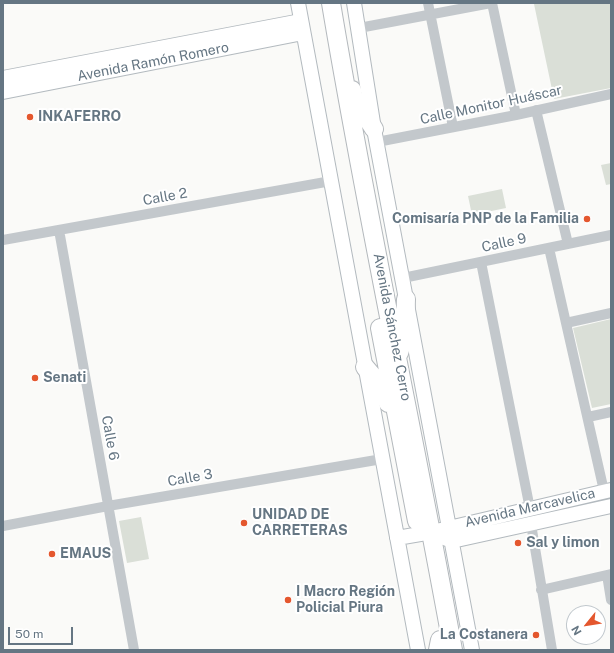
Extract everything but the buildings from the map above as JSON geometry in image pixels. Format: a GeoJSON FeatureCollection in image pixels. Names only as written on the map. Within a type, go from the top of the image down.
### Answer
{"type":"FeatureCollection","features":[{"type":"Feature","properties":{"kind":"highway","name":"Avenida Sánchez Cerro"},"geometry":{"type":"LineString","coordinates":[[320,3],[348,164],[398,426],[426,533]]}},
{"type":"Feature","properties":{"kind":"highway","name":"Avenida Sánchez Cerro"},"geometry":{"type":"LineString","coordinates":[[331,3],[398,358],[443,647]]}},
{"type":"Feature","properties":{"kind":"highway"},"geometry":{"type":"LineString","coordinates":[[341,62],[348,72],[353,96],[376,135]]}},
{"type":"Feature","properties":{"kind":"highway"},"geometry":{"type":"LineString","coordinates":[[398,358],[405,332],[406,299]]}},
{"type":"Feature","properties":{"kind":"highway"},"geometry":{"type":"LineString","coordinates":[[365,366],[384,392],[392,416],[398,426]]}},
{"type":"Feature","properties":{"kind":"main road"},"geometry":{"type":"LineString","coordinates":[[298,3],[418,650]]}},
{"type":"Feature","properties":{"kind":"main road","name":"Avenida Sánchez Cerro"},"geometry":{"type":"LineString","coordinates":[[354,3],[376,135],[472,650]]}},
{"type":"Feature","properties":{"kind":"main road","name":"Avenida Ramón Romero"},"geometry":{"type":"LineString","coordinates":[[3,78],[302,27]]}},
{"type":"Feature","properties":{"kind":"main road","name":"Avenida Ramón Romero"},"geometry":{"type":"LineString","coordinates":[[3,92],[302,27]]}},
{"type":"Feature","properties":{"kind":"main road","name":"Avenida Marcavelica"},"geometry":{"type":"LineString","coordinates":[[451,534],[530,509],[608,490]]}},
{"type":"Feature","properties":{"kind":"main road","name":"Avenida Marcavelica"},"geometry":{"type":"LineString","coordinates":[[451,534],[531,524],[611,506]]}},
{"type":"Feature","properties":{"kind":"main road"},"geometry":{"type":"LineString","coordinates":[[397,538],[426,533],[451,534]]}},
{"type":"Feature","properties":{"kind":"street"},"geometry":{"type":"LineString","coordinates":[[428,3],[453,127]]}},
{"type":"Feature","properties":{"kind":"street"},"geometry":{"type":"LineString","coordinates":[[359,28],[492,3],[516,115]]}},
{"type":"Feature","properties":{"kind":"street","name":"Calle Monitor Huáscar"},"geometry":{"type":"LineString","coordinates":[[376,135],[453,127],[611,94]]}},
{"type":"Feature","properties":{"kind":"street"},"geometry":{"type":"LineString","coordinates":[[536,110],[568,244]]}},
{"type":"Feature","properties":{"kind":"street","name":"Calle 2"},"geometry":{"type":"LineString","coordinates":[[3,240],[331,182]]}},
{"type":"Feature","properties":{"kind":"street","name":"Calle 6"},"geometry":{"type":"LineString","coordinates":[[59,230],[134,650]]}},
{"type":"Feature","properties":{"kind":"street","name":"Calle 9"},"geometry":{"type":"LineString","coordinates":[[403,278],[611,235]]}},
{"type":"Feature","properties":{"kind":"street"},"geometry":{"type":"LineString","coordinates":[[549,248],[588,417],[608,490]]}},
{"type":"Feature","properties":{"kind":"street"},"geometry":{"type":"LineString","coordinates":[[481,262],[530,509]]}},
{"type":"Feature","properties":{"kind":"street"},"geometry":{"type":"LineString","coordinates":[[566,323],[611,313]]}},
{"type":"Feature","properties":{"kind":"street"},"geometry":{"type":"LineString","coordinates":[[588,417],[611,412]]}},
{"type":"Feature","properties":{"kind":"street","name":"Calle 3"},"geometry":{"type":"LineString","coordinates":[[3,526],[108,506],[382,459]]}},
{"type":"Feature","properties":{"kind":"street"},"geometry":{"type":"LineString","coordinates":[[531,524],[552,650]]}},
{"type":"Feature","properties":{"kind":"street"},"geometry":{"type":"LineString","coordinates":[[542,590],[609,575],[611,600]]}},
{"type":"Feature","properties":{"kind":"shaded area"},"geometry":{"type":"Polygon","coordinates":[[[611,3],[611,88],[554,99],[534,4],[611,3]]]}},
{"type":"Feature","properties":{"kind":"shaded area"},"geometry":{"type":"Polygon","coordinates":[[[611,163],[611,184],[606,185],[601,165],[611,163]]]}},
{"type":"Feature","properties":{"kind":"shaded area"},"geometry":{"type":"Polygon","coordinates":[[[502,189],[506,208],[472,215],[468,196],[502,189]]]}},
{"type":"Feature","properties":{"kind":"shaded area"},"geometry":{"type":"Polygon","coordinates":[[[611,319],[611,404],[592,408],[573,328],[611,319]]]}},
{"type":"Feature","properties":{"kind":"shaded area"},"geometry":{"type":"Polygon","coordinates":[[[141,517],[149,559],[127,563],[119,521],[141,517]]]}},
{"type":"Feature","properties":{"kind":"place","name":"INKAFERRO"},"geometry":{"type":"Point","coordinates":[30,117]}},
{"type":"Feature","properties":{"kind":"place","name":"Comisaría PNP de la Familia"},"geometry":{"type":"Point","coordinates":[587,219]}},
{"type":"Feature","properties":{"kind":"place","name":"Senati"},"geometry":{"type":"Point","coordinates":[35,378]}},
{"type":"Feature","properties":{"kind":"place","name":"UNIDAD DE CARRETERAS"},"geometry":{"type":"Point","coordinates":[244,523]}},
{"type":"Feature","properties":{"kind":"place","name":"Sal y limon"},"geometry":{"type":"Point","coordinates":[518,543]}},
{"type":"Feature","properties":{"kind":"place","name":"EMAUS"},"geometry":{"type":"Point","coordinates":[52,554]}},
{"type":"Feature","properties":{"kind":"place","name":"I Macro Región Policial Piura"},"geometry":{"type":"Point","coordinates":[288,600]}},
{"type":"Feature","properties":{"kind":"place","name":"La Costanera"},"geometry":{"type":"Point","coordinates":[536,635]}}]}
